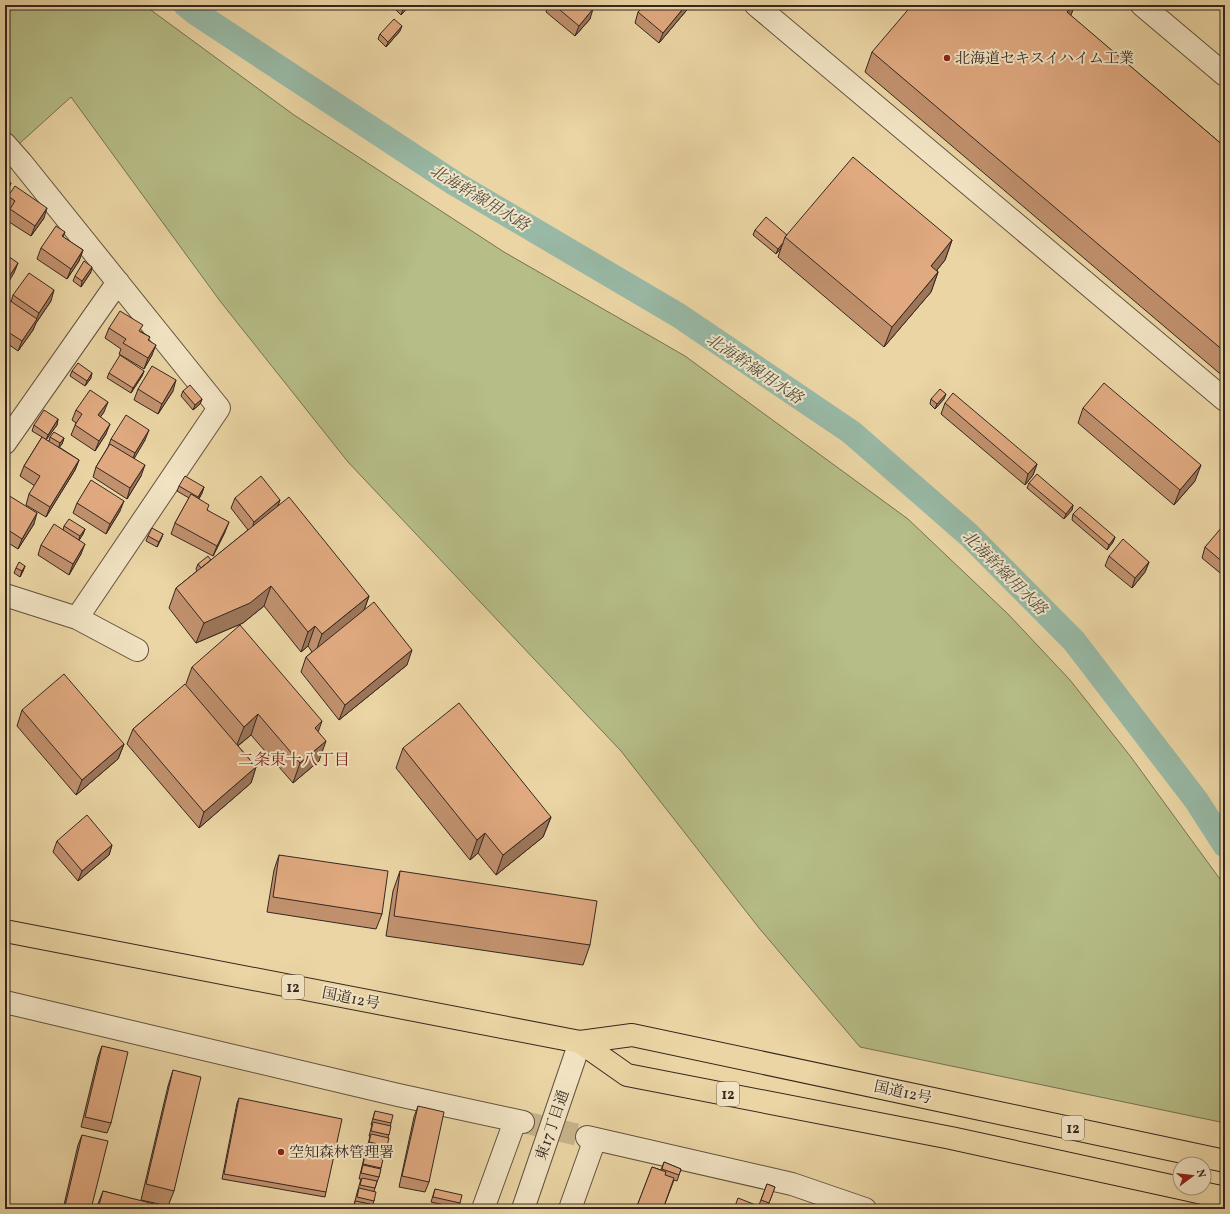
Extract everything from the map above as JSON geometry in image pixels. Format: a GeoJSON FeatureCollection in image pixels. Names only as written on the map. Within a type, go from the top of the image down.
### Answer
{"type":"FeatureCollection","features":[{"type":"Feature","properties":{"kind":"highway","name":"国道12号"},"geometry":{"type":"LineString","coordinates":[[7,937],[580,1042],[632,1036],[852,1081],[1225,1161]]}},
{"type":"Feature","properties":{"kind":"highway","name":"国道12号"},"geometry":{"type":"LineString","coordinates":[[580,1042],[628,1075],[951,1138],[1172,1186]]}},
{"type":"Feature","properties":{"kind":"highway","name":"国道12号"},"geometry":{"type":"LineString","coordinates":[[1212,1195],[1225,1198]]}},
{"type":"Feature","properties":{"kind":"street"},"geometry":{"type":"LineString","coordinates":[[756,5],[1225,400]]}},
{"type":"Feature","properties":{"kind":"street"},"geometry":{"type":"LineString","coordinates":[[1142,5],[1225,75]]}},
{"type":"Feature","properties":{"kind":"street"},"geometry":{"type":"LineString","coordinates":[[7,151],[118,282],[219,408],[77,618]]}},
{"type":"Feature","properties":{"kind":"street"},"geometry":{"type":"LineString","coordinates":[[5,443],[118,282]]}},
{"type":"Feature","properties":{"kind":"street"},"geometry":{"type":"LineString","coordinates":[[5,595],[77,618],[137,650]]}},
{"type":"Feature","properties":{"kind":"street"},"geometry":{"type":"LineString","coordinates":[[5,1002],[398,1095],[519,1122],[483,1209]]}},
{"type":"Feature","properties":{"kind":"street","name":"東17丁目通"},"geometry":{"type":"LineString","coordinates":[[523,1209],[580,1042]]}},
{"type":"Feature","properties":{"kind":"street"},"geometry":{"type":"LineString","coordinates":[[570,1209],[591,1138],[792,1184],[861,1208]]}},
{"type":"Feature","properties":{"kind":"green space"},"geometry":{"type":"Polygon","coordinates":[[[5,5],[144,5],[294,115],[504,252],[685,356],[908,519],[1008,614],[1070,680],[1131,757],[1225,886],[1225,1123],[860,1047],[759,928],[621,751],[348,462],[220,301],[71,97],[19,144],[5,128],[5,5]]]}},
{"type":"Feature","properties":{"kind":"building"},"geometry":{"type":"Polygon","coordinates":[[[399,5],[407,5],[403,9],[399,5]]]}},
{"type":"Feature","properties":{"kind":"building"},"geometry":{"type":"Polygon","coordinates":[[[554,5],[589,5],[593,9],[579,26],[554,5]]]}},
{"type":"Feature","properties":{"kind":"building"},"geometry":{"type":"Polygon","coordinates":[[[645,5],[686,5],[663,33],[638,12],[645,5]]]}},
{"type":"Feature","properties":{"kind":"building"},"geometry":{"type":"Polygon","coordinates":[[[912,5],[1073,5],[1067,12],[1225,147],[1225,352],[872,52],[912,5]]]}},
{"type":"Feature","properties":{"kind":"building"},"geometry":{"type":"Polygon","coordinates":[[[394,19],[402,26],[388,42],[380,34],[394,19]]]}},
{"type":"Feature","properties":{"kind":"building"},"geometry":{"type":"Polygon","coordinates":[[[853,157],[952,240],[931,266],[938,272],[892,327],[785,237],[853,157]]]}},
{"type":"Feature","properties":{"kind":"building"},"geometry":{"type":"Polygon","coordinates":[[[5,179],[11,183],[5,192],[5,179]]]}},
{"type":"Feature","properties":{"kind":"building"},"geometry":{"type":"Polygon","coordinates":[[[15,186],[47,208],[35,226],[10,209],[15,201],[8,196],[15,186]]]}},
{"type":"Feature","properties":{"kind":"building"},"geometry":{"type":"Polygon","coordinates":[[[766,217],[787,235],[778,249],[755,230],[766,217]]]}},
{"type":"Feature","properties":{"kind":"building"},"geometry":{"type":"Polygon","coordinates":[[[56,226],[65,232],[62,236],[83,250],[71,269],[41,248],[56,226]]]}},
{"type":"Feature","properties":{"kind":"building"},"geometry":{"type":"Polygon","coordinates":[[[5,254],[18,263],[5,283],[5,254]]]}},
{"type":"Feature","properties":{"kind":"building"},"geometry":{"type":"Polygon","coordinates":[[[84,261],[92,267],[82,281],[75,276],[84,261]]]}},
{"type":"Feature","properties":{"kind":"building"},"geometry":{"type":"Polygon","coordinates":[[[29,273],[54,290],[39,313],[13,295],[29,273]]]}},
{"type":"Feature","properties":{"kind":"building"},"geometry":{"type":"Polygon","coordinates":[[[6,298],[37,319],[22,341],[5,330],[6,298]]]}},
{"type":"Feature","properties":{"kind":"building"},"geometry":{"type":"Polygon","coordinates":[[[120,311],[143,325],[139,331],[150,337],[148,340],[156,345],[148,358],[123,343],[126,339],[109,328],[120,311]]]}},
{"type":"Feature","properties":{"kind":"building"},"geometry":{"type":"Polygon","coordinates":[[[120,355],[144,371],[133,388],[109,373],[120,355]]]}},
{"type":"Feature","properties":{"kind":"building"},"geometry":{"type":"Polygon","coordinates":[[[78,363],[92,373],[87,381],[72,371],[78,363]]]}},
{"type":"Feature","properties":{"kind":"building"},"geometry":{"type":"Polygon","coordinates":[[[152,366],[176,380],[162,404],[138,389],[152,366]]]}},
{"type":"Feature","properties":{"kind":"building"},"geometry":{"type":"Polygon","coordinates":[[[1104,383],[1201,465],[1180,490],[1083,408],[1104,383]]]}},
{"type":"Feature","properties":{"kind":"building"},"geometry":{"type":"Polygon","coordinates":[[[190,385],[202,399],[195,405],[183,391],[190,385]]]}},
{"type":"Feature","properties":{"kind":"building"},"geometry":{"type":"Polygon","coordinates":[[[940,389],[946,394],[937,404],[931,399],[940,389]]]}},
{"type":"Feature","properties":{"kind":"building"},"geometry":{"type":"Polygon","coordinates":[[[90,390],[108,402],[98,415],[110,424],[99,441],[75,425],[82,414],[76,410],[90,390]]]}},
{"type":"Feature","properties":{"kind":"building"},"geometry":{"type":"Polygon","coordinates":[[[953,393],[1037,464],[1028,474],[945,403],[953,393]]]}},
{"type":"Feature","properties":{"kind":"building"},"geometry":{"type":"Polygon","coordinates":[[[44,410],[58,419],[48,435],[34,425],[44,410]]]}},
{"type":"Feature","properties":{"kind":"building"},"geometry":{"type":"Polygon","coordinates":[[[126,415],[149,430],[135,453],[111,439],[126,415]]]}},
{"type":"Feature","properties":{"kind":"building"},"geometry":{"type":"Polygon","coordinates":[[[54,432],[64,438],[60,443],[50,437],[54,432]]]}},
{"type":"Feature","properties":{"kind":"building"},"geometry":{"type":"Polygon","coordinates":[[[42,437],[79,460],[50,507],[29,494],[40,476],[24,466],[42,437]]]}},
{"type":"Feature","properties":{"kind":"building"},"geometry":{"type":"Polygon","coordinates":[[[110,444],[145,465],[130,488],[96,467],[110,444]]]}},
{"type":"Feature","properties":{"kind":"building"},"geometry":{"type":"Polygon","coordinates":[[[1037,474],[1073,505],[1066,514],[1029,483],[1037,474]]]}},
{"type":"Feature","properties":{"kind":"building"},"geometry":{"type":"Polygon","coordinates":[[[185,476],[204,487],[198,497],[179,486],[185,476]]]}},
{"type":"Feature","properties":{"kind":"building"},"geometry":{"type":"Polygon","coordinates":[[[261,476],[280,500],[254,522],[235,498],[261,476]]]}},
{"type":"Feature","properties":{"kind":"building"},"geometry":{"type":"Polygon","coordinates":[[[91,480],[124,501],[110,524],[77,503],[91,480]]]}},
{"type":"Feature","properties":{"kind":"building"},"geometry":{"type":"Polygon","coordinates":[[[191,494],[209,505],[207,510],[229,522],[217,546],[175,523],[191,494]]]}},
{"type":"Feature","properties":{"kind":"building"},"geometry":{"type":"Polygon","coordinates":[[[8,495],[37,513],[22,539],[5,528],[5,499],[8,495]]]}},
{"type":"Feature","properties":{"kind":"building"},"geometry":{"type":"Polygon","coordinates":[[[289,497],[369,596],[322,634],[315,626],[308,632],[271,586],[250,603],[204,623],[176,588],[289,497]]]}},
{"type":"Feature","properties":{"kind":"building"},"geometry":{"type":"Polygon","coordinates":[[[1080,507],[1115,537],[1109,545],[1073,514],[1080,507]]]}},
{"type":"Feature","properties":{"kind":"building"},"geometry":{"type":"Polygon","coordinates":[[[69,519],[85,529],[80,536],[64,526],[69,519]]]}},
{"type":"Feature","properties":{"kind":"building"},"geometry":{"type":"Polygon","coordinates":[[[54,524],[85,544],[73,564],[41,545],[54,524]]]}},
{"type":"Feature","properties":{"kind":"building"},"geometry":{"type":"Polygon","coordinates":[[[1222,527],[1225,530],[1225,564],[1205,547],[1222,527]]]}},
{"type":"Feature","properties":{"kind":"building"},"geometry":{"type":"Polygon","coordinates":[[[152,528],[163,534],[159,542],[148,536],[152,528]]]}},
{"type":"Feature","properties":{"kind":"building"},"geometry":{"type":"Polygon","coordinates":[[[1123,539],[1149,562],[1135,578],[1109,556],[1123,539]]]}},
{"type":"Feature","properties":{"kind":"building"},"geometry":{"type":"Polygon","coordinates":[[[208,556],[211,560],[201,568],[198,564],[208,556]]]}},
{"type":"Feature","properties":{"kind":"building"},"geometry":{"type":"Polygon","coordinates":[[[19,562],[25,566],[22,571],[16,568],[19,562]]]}},
{"type":"Feature","properties":{"kind":"building"},"geometry":{"type":"Polygon","coordinates":[[[374,602],[412,650],[345,705],[306,657],[374,602]]]}},
{"type":"Feature","properties":{"kind":"building"},"geometry":{"type":"Polygon","coordinates":[[[240,625],[322,721],[315,728],[326,741],[300,763],[258,714],[244,727],[192,667],[240,625]]]}},
{"type":"Feature","properties":{"kind":"building"},"geometry":{"type":"Polygon","coordinates":[[[64,674],[124,744],[82,780],[22,710],[64,674]]]}},
{"type":"Feature","properties":{"kind":"building"},"geometry":{"type":"Polygon","coordinates":[[[185,684],[256,767],[204,812],[133,729],[185,684]]]}},
{"type":"Feature","properties":{"kind":"building"},"geometry":{"type":"Polygon","coordinates":[[[459,703],[551,817],[503,855],[485,833],[477,840],[403,748],[459,703]]]}},
{"type":"Feature","properties":{"kind":"building"},"geometry":{"type":"Polygon","coordinates":[[[87,815],[112,845],[82,871],[57,841],[87,815]]]}},
{"type":"Feature","properties":{"kind":"building"},"geometry":{"type":"Polygon","coordinates":[[[279,855],[388,871],[382,914],[273,897],[279,855]]]}},
{"type":"Feature","properties":{"kind":"building"},"geometry":{"type":"Polygon","coordinates":[[[400,871],[597,901],[590,945],[394,916],[400,871]]]}},
{"type":"Feature","properties":{"kind":"building"},"geometry":{"type":"Polygon","coordinates":[[[102,1046],[128,1052],[111,1123],[85,1117],[102,1046]]]}},
{"type":"Feature","properties":{"kind":"building"},"geometry":{"type":"Polygon","coordinates":[[[173,1070],[201,1077],[174,1191],[146,1184],[173,1070]]]}},
{"type":"Feature","properties":{"kind":"building","name":"空知森林管理署"},"geometry":{"type":"Polygon","coordinates":[[[239,1098],[342,1119],[326,1192],[224,1174],[239,1098]]]}},
{"type":"Feature","properties":{"kind":"building"},"geometry":{"type":"Polygon","coordinates":[[[418,1106],[444,1112],[429,1182],[402,1176],[418,1106]]]}},
{"type":"Feature","properties":{"kind":"building"},"geometry":{"type":"Polygon","coordinates":[[[375,1111],[393,1115],[391,1123],[373,1119],[375,1111]]]}},
{"type":"Feature","properties":{"kind":"building"},"geometry":{"type":"Polygon","coordinates":[[[373,1122],[391,1126],[389,1135],[371,1131],[373,1122]]]}},
{"type":"Feature","properties":{"kind":"building"},"geometry":{"type":"Polygon","coordinates":[[[371,1134],[389,1138],[387,1146],[369,1142],[371,1134]]]}},
{"type":"Feature","properties":{"kind":"building"},"geometry":{"type":"Polygon","coordinates":[[[82,1135],[108,1141],[91,1209],[79,1209],[65,1206],[82,1135]]]}},
{"type":"Feature","properties":{"kind":"building"},"geometry":{"type":"Polygon","coordinates":[[[367,1144],[384,1148],[383,1157],[365,1153],[367,1144]]]}},
{"type":"Feature","properties":{"kind":"building"},"geometry":{"type":"Polygon","coordinates":[[[365,1156],[383,1159],[381,1168],[363,1164],[365,1156]]]}},
{"type":"Feature","properties":{"kind":"building"},"geometry":{"type":"Polygon","coordinates":[[[664,1162],[681,1169],[679,1175],[662,1169],[664,1162]]]}},
{"type":"Feature","properties":{"kind":"building"},"geometry":{"type":"Polygon","coordinates":[[[363,1165],[381,1169],[379,1177],[361,1173],[363,1165]]]}},
{"type":"Feature","properties":{"kind":"building"},"geometry":{"type":"Polygon","coordinates":[[[652,1167],[666,1172],[665,1175],[674,1178],[663,1209],[643,1209],[637,1206],[652,1167]]]}},
{"type":"Feature","properties":{"kind":"building"},"geometry":{"type":"Polygon","coordinates":[[[362,1178],[377,1181],[375,1188],[360,1185],[362,1178]]]}},
{"type":"Feature","properties":{"kind":"building"},"geometry":{"type":"Polygon","coordinates":[[[767,1184],[775,1187],[769,1203],[761,1200],[767,1184]]]}},
{"type":"Feature","properties":{"kind":"building"},"geometry":{"type":"Polygon","coordinates":[[[359,1188],[376,1192],[374,1201],[357,1197],[359,1188]]]}},
{"type":"Feature","properties":{"kind":"building"},"geometry":{"type":"Polygon","coordinates":[[[435,1189],[462,1195],[460,1203],[433,1197],[435,1189]]]}},
{"type":"Feature","properties":{"kind":"building"},"geometry":{"type":"Polygon","coordinates":[[[103,1191],[170,1208],[170,1209],[98,1209],[103,1191]]]}},
{"type":"Feature","properties":{"kind":"building"},"geometry":{"type":"Polygon","coordinates":[[[738,1198],[766,1209],[734,1209],[738,1198]]]}},
{"type":"Feature","properties":{"kind":"building"},"geometry":{"type":"Polygon","coordinates":[[[355,1201],[370,1204],[369,1209],[354,1209],[355,1201]]]}},
{"type":"Feature","properties":{"kind":"building"},"geometry":{"type":"Polygon","coordinates":[[[447,1206],[459,1209],[446,1209],[447,1206]]]}},
{"type":"Feature","properties":{"kind":"waterway","name":"北海幹線用水路"},"geometry":{"type":"LineString","coordinates":[[186,5],[454,183],[678,315],[851,432],[969,535],[1074,641],[1196,800],[1225,845]]}},
{"type":"Feature","properties":{"kind":"tunnel"},"geometry":{"type":"LineString","coordinates":[[523,1122],[587,1137]]}},
{"type":"Feature","properties":{"kind":"place","name":"北海道セキスイハイム工業"},"geometry":{"type":"Point","coordinates":[947,58]}},
{"type":"Feature","properties":{"kind":"place","name":"空知森林管理署"},"geometry":{"type":"Point","coordinates":[281,1152]}},
{"type":"Feature","properties":{"kind":"district","name":"二条東十八丁目"},"geometry":{"type":"Point","coordinates":[294,759]}}]}
